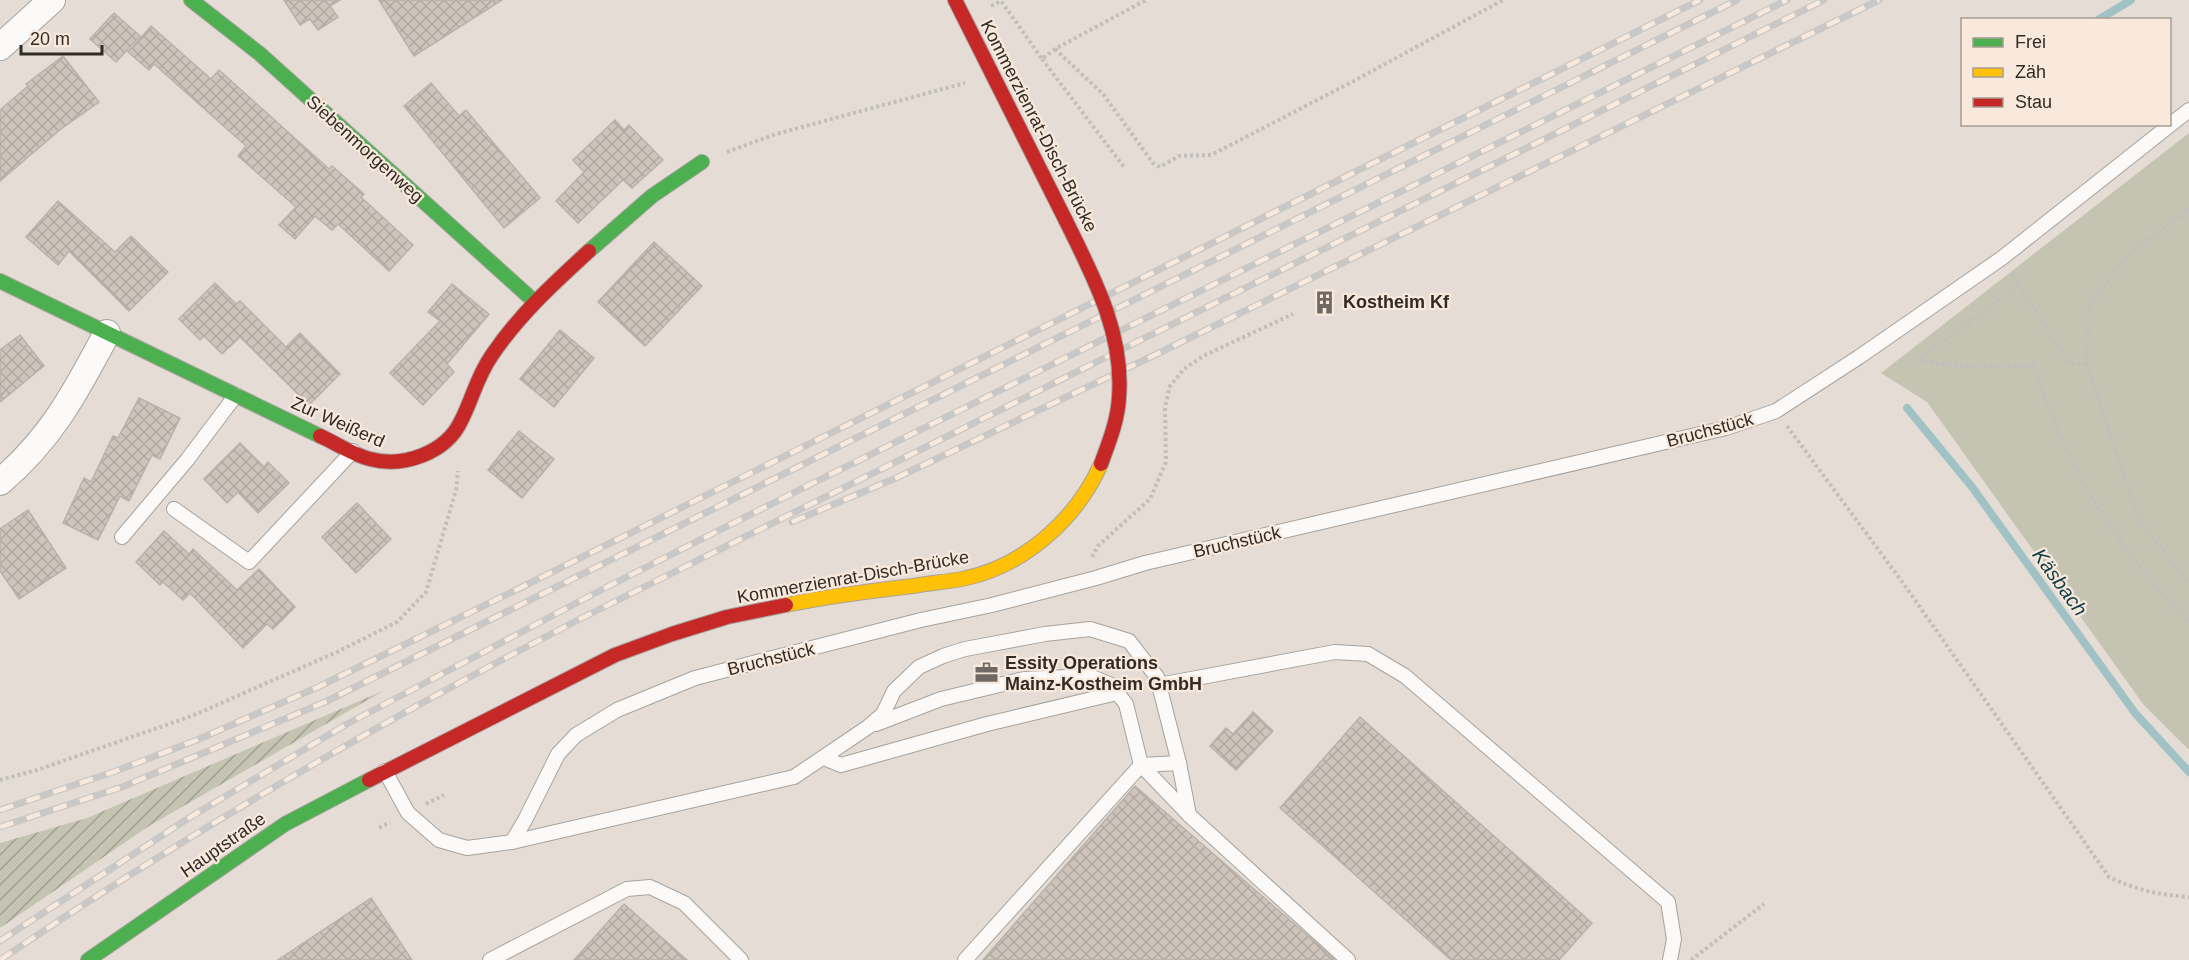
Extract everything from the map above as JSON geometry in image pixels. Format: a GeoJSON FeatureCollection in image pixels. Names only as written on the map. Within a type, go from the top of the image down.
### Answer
{"type":"FeatureCollection","features":[{"type":"Feature","properties":{"kind":"street"},"geometry":{"type":"LineString","coordinates":[[0,47],[52,0]]}},
{"type":"Feature","properties":{"kind":"street","name":"Siebenmorgenweg"},"geometry":{"type":"LineString","coordinates":[[191,0],[260,54],[535,302]]}},
{"type":"Feature","properties":{"kind":"street","name":"Kommerzienrat-Disch-Brücke"},"geometry":{"type":"LineString","coordinates":[[385,771],[615,655],[672,634],[727,617],[781,605],[817,598],[930,585],[963,579],[995,569],[1025,553],[1052,533],[1075,508],[1094,480],[1108,449],[1117,417],[1120,383],[1118,349],[1106,306],[955,0]]}},
{"type":"Feature","properties":{"kind":"street","name":"Zur Weißerd"},"geometry":{"type":"LineString","coordinates":[[0,281],[369,459],[388,463],[410,460],[429,453],[446,441],[461,425],[475,385],[501,343],[535,302],[616,225],[671,180],[702,162]]}},
{"type":"Feature","properties":{"kind":"street"},"geometry":{"type":"LineString","coordinates":[[0,482],[19,466],[45,438],[67,406],[107,333]]}},
{"type":"Feature","properties":{"kind":"street","name":"Hauptstraße"},"geometry":{"type":"LineString","coordinates":[[88,960],[285,824],[385,771]]}},
{"type":"Feature","properties":{"kind":"lane","name":"Bruchstück"},"geometry":{"type":"LineString","coordinates":[[2171,124],[2189,110]]}},
{"type":"Feature","properties":{"kind":"lane","name":"Bruchstück"},"geometry":{"type":"LineString","coordinates":[[512,842],[558,754],[576,735],[617,710],[695,678],[921,620],[992,605],[1145,563],[1726,428],[1776,411],[1859,357],[2002,258],[2169,126]]}},
{"type":"Feature","properties":{"kind":"lane"},"geometry":{"type":"LineString","coordinates":[[122,537],[187,460],[236,395]]}},
{"type":"Feature","properties":{"kind":"lane"},"geometry":{"type":"LineString","coordinates":[[174,509],[249,562],[353,451]]}},
{"type":"Feature","properties":{"kind":"lane"},"geometry":{"type":"LineString","coordinates":[[385,771],[408,813],[439,840],[467,848],[512,842],[794,777],[868,727],[883,714],[894,691],[918,667],[965,649],[1045,634],[1090,629],[1129,641],[1157,676],[1179,763],[1189,815]]}},
{"type":"Feature","properties":{"kind":"lane"},"geometry":{"type":"LineString","coordinates":[[1159,685],[1335,652],[1368,654],[1405,676],[1668,902],[1674,939],[1670,960]]}},
{"type":"Feature","properties":{"kind":"lane"},"geometry":{"type":"LineString","coordinates":[[868,727],[941,699],[1024,680],[1090,676],[1111,686],[1126,705],[1141,765],[1163,791],[1348,960]]}},
{"type":"Feature","properties":{"kind":"lane"},"geometry":{"type":"LineString","coordinates":[[824,758],[842,765],[987,724],[1117,693]]}},
{"type":"Feature","properties":{"kind":"lane"},"geometry":{"type":"LineString","coordinates":[[965,960],[1141,765],[1179,763]]}},
{"type":"Feature","properties":{"kind":"lane"},"geometry":{"type":"LineString","coordinates":[[490,960],[627,889],[650,887],[684,903],[741,960]]}},
{"type":"Feature","properties":{"kind":"path"},"geometry":{"type":"LineString","coordinates":[[1042,60],[1055,49],[1146,0]]}},
{"type":"Feature","properties":{"kind":"path"},"geometry":{"type":"LineString","coordinates":[[1055,49],[1103,94],[1153,163],[1160,167],[1179,156],[1211,155],[1503,0]]}},
{"type":"Feature","properties":{"kind":"path"},"geometry":{"type":"LineString","coordinates":[[980,11],[1001,1],[1042,60],[1124,167]]}},
{"type":"Feature","properties":{"kind":"path"},"geometry":{"type":"LineString","coordinates":[[702,162],[776,134],[965,83]]}},
{"type":"Feature","properties":{"kind":"path"},"geometry":{"type":"LineString","coordinates":[[2189,209],[2126,257],[2089,305],[2086,364],[2140,523],[2189,583]]}},
{"type":"Feature","properties":{"kind":"path"},"geometry":{"type":"LineString","coordinates":[[2002,258],[2068,363],[2086,364]]}},
{"type":"Feature","properties":{"kind":"path"},"geometry":{"type":"LineString","coordinates":[[2019,285],[1918,360],[1957,366],[2033,366],[2053,418],[2083,483],[2121,544],[2189,622]]}},
{"type":"Feature","properties":{"kind":"path"},"geometry":{"type":"LineString","coordinates":[[1076,583],[1098,546],[1150,500],[1166,462],[1166,407],[1170,386],[1184,369],[1203,356],[1293,314]]}},
{"type":"Feature","properties":{"kind":"path"},"geometry":{"type":"LineString","coordinates":[[1776,411],[1903,583],[2109,877],[2130,888],[2161,896],[2189,897]]}},
{"type":"Feature","properties":{"kind":"path"},"geometry":{"type":"LineString","coordinates":[[0,780],[37,770],[192,716],[337,652],[397,622],[426,592],[456,490],[458,468]]}},
{"type":"Feature","properties":{"kind":"path"},"geometry":{"type":"LineString","coordinates":[[1691,960],[1764,904]]}},
{"type":"Feature","properties":{"kind":"green space"},"geometry":{"type":"Polygon","coordinates":[[[2189,133],[2189,750],[2143,704],[1927,402],[1881,373],[2189,133]]]}},
{"type":"Feature","properties":{"kind":"green space"},"geometry":{"type":"Polygon","coordinates":[[[385,690],[149,826],[0,928],[0,843],[87,818],[385,690]]]}},
{"type":"Feature","properties":{"kind":"building"},"geometry":{"type":"Polygon","coordinates":[[[284,0],[340,0],[330,6],[338,17],[318,30],[310,19],[300,25],[284,0]]]}},
{"type":"Feature","properties":{"kind":"building"},"geometry":{"type":"Polygon","coordinates":[[[379,0],[502,0],[414,56],[379,0]]]}},
{"type":"Feature","properties":{"kind":"building"},"geometry":{"type":"Polygon","coordinates":[[[114,13],[140,36],[116,62],[90,39],[114,13]]]}},
{"type":"Feature","properties":{"kind":"building"},"geometry":{"type":"Polygon","coordinates":[[[151,26],[211,79],[219,70],[329,169],[332,166],[364,194],[361,197],[413,245],[389,271],[338,224],[332,230],[315,216],[295,239],[279,225],[296,207],[238,156],[246,146],[154,64],[149,70],[128,52],[151,26]]]}},
{"type":"Feature","properties":{"kind":"building"},"geometry":{"type":"Polygon","coordinates":[[[63,56],[99,102],[61,129],[0,181],[0,110],[28,86],[26,84],[63,56]]]}},
{"type":"Feature","properties":{"kind":"building"},"geometry":{"type":"Polygon","coordinates":[[[431,83],[459,116],[466,110],[540,198],[504,228],[404,106],[431,83]]]}},
{"type":"Feature","properties":{"kind":"building"},"geometry":{"type":"Polygon","coordinates":[[[615,120],[624,130],[629,125],[663,160],[632,188],[623,180],[578,223],[556,201],[584,172],[573,160],[615,120]]]}},
{"type":"Feature","properties":{"kind":"building"},"geometry":{"type":"Polygon","coordinates":[[[58,201],[115,252],[131,236],[168,272],[129,311],[69,251],[58,265],[26,237],[58,201]]]}},
{"type":"Feature","properties":{"kind":"building"},"geometry":{"type":"Polygon","coordinates":[[[654,242],[702,286],[645,346],[598,302],[654,242]]]}},
{"type":"Feature","properties":{"kind":"building"},"geometry":{"type":"Polygon","coordinates":[[[215,283],[236,304],[240,301],[286,347],[300,333],[340,374],[309,405],[240,337],[222,354],[204,336],[200,340],[179,319],[215,283]]]}},
{"type":"Feature","properties":{"kind":"building"},"geometry":{"type":"Polygon","coordinates":[[[452,284],[489,314],[447,364],[454,372],[423,405],[390,373],[440,321],[428,312],[452,284]]]}},
{"type":"Feature","properties":{"kind":"building"},"geometry":{"type":"Polygon","coordinates":[[[560,330],[594,358],[554,407],[520,379],[560,330]]]}},
{"type":"Feature","properties":{"kind":"building"},"geometry":{"type":"Polygon","coordinates":[[[20,335],[44,366],[0,402],[0,350],[20,335]]]}},
{"type":"Feature","properties":{"kind":"building"},"geometry":{"type":"Polygon","coordinates":[[[139,398],[180,418],[160,459],[152,455],[129,501],[120,496],[98,540],[63,523],[84,478],[91,482],[113,436],[118,438],[139,398]]]}},
{"type":"Feature","properties":{"kind":"building"},"geometry":{"type":"Polygon","coordinates":[[[519,431],[554,459],[522,498],[488,470],[519,431]]]}},
{"type":"Feature","properties":{"kind":"building"},"geometry":{"type":"Polygon","coordinates":[[[240,443],[264,467],[268,462],[289,483],[258,513],[238,492],[227,503],[204,479],[240,443]]]}},
{"type":"Feature","properties":{"kind":"building"},"geometry":{"type":"Polygon","coordinates":[[[357,503],[391,539],[356,573],[322,537],[357,503]]]}},
{"type":"Feature","properties":{"kind":"building"},"geometry":{"type":"Polygon","coordinates":[[[28,510],[66,568],[19,599],[0,571],[0,529],[28,510]]]}},
{"type":"Feature","properties":{"kind":"building"},"geometry":{"type":"Polygon","coordinates":[[[164,531],[189,554],[193,549],[237,590],[259,569],[295,607],[273,629],[267,624],[243,648],[190,593],[183,600],[163,582],[160,585],[136,562],[164,531]]]}},
{"type":"Feature","properties":{"kind":"building"},"geometry":{"type":"Polygon","coordinates":[[[1253,712],[1273,731],[1236,770],[1210,746],[1226,728],[1233,734],[1253,712]]]}},
{"type":"Feature","properties":{"kind":"building"},"geometry":{"type":"Polygon","coordinates":[[[1360,717],[1592,923],[1559,960],[1451,960],[1280,808],[1360,717]]]}},
{"type":"Feature","properties":{"kind":"building"},"geometry":{"type":"Polygon","coordinates":[[[1135,786],[1314,941],[1335,960],[983,960],[1135,786]]]}},
{"type":"Feature","properties":{"kind":"building"},"geometry":{"type":"Polygon","coordinates":[[[371,898],[412,960],[278,960],[371,898]]]}},
{"type":"Feature","properties":{"kind":"building"},"geometry":{"type":"Polygon","coordinates":[[[624,904],[687,960],[574,960],[624,904]]]}},
{"type":"Feature","properties":{"kind":"waterway"},"geometry":{"type":"LineString","coordinates":[[2101,18],[2131,0]]}},
{"type":"Feature","properties":{"kind":"waterway","name":"Käsbach"},"geometry":{"type":"LineString","coordinates":[[1907,408],[1972,487],[2135,713],[2189,772]]}},
{"type":"Feature","properties":{"kind":"railway"},"geometry":{"type":"LineString","coordinates":[[0,810],[116,771],[197,740],[318,687],[1700,0]]}},
{"type":"Feature","properties":{"kind":"railway"},"geometry":{"type":"LineString","coordinates":[[0,827],[122,787],[325,702],[1737,0]]}},
{"type":"Feature","properties":{"kind":"railway"},"geometry":{"type":"LineString","coordinates":[[0,941],[192,816],[347,724],[599,591],[1787,0]]}},
{"type":"Feature","properties":{"kind":"railway"},"geometry":{"type":"LineString","coordinates":[[0,960],[70,913],[213,824],[358,739],[505,658],[1824,0]]}},
{"type":"Feature","properties":{"kind":"railway"},"geometry":{"type":"LineString","coordinates":[[792,522],[896,478],[1159,353],[1879,0]]}},
{"type":"Feature","properties":{"kind":"traffic: fast"},"geometry":{"type":"LineString","coordinates":[[191,0],[260,54],[535,302]]}},
{"type":"Feature","properties":{"kind":"traffic: fast"},"geometry":{"type":"LineString","coordinates":[[589,251],[652,196],[702,162]]}},
{"type":"Feature","properties":{"kind":"traffic: fast"},"geometry":{"type":"LineString","coordinates":[[0,281],[320,436]]}},
{"type":"Feature","properties":{"kind":"traffic: fast"},"geometry":{"type":"LineString","coordinates":[[88,960],[285,824],[369,780]]}},
{"type":"Feature","properties":{"kind":"traffic: slow"},"geometry":{"type":"LineString","coordinates":[[786,605],[962,579],[1006,564],[1045,538],[1062,522],[1090,485],[1101,464]]}},
{"type":"Feature","properties":{"kind":"traffic: jam"},"geometry":{"type":"LineString","coordinates":[[955,0],[1066,221]]}},
{"type":"Feature","properties":{"kind":"traffic: jam"},"geometry":{"type":"LineString","coordinates":[[1066,221],[1096,284],[1112,328],[1117,350],[1119,373],[1117,414],[1101,464]]}},
{"type":"Feature","properties":{"kind":"traffic: jam"},"geometry":{"type":"LineString","coordinates":[[320,436],[357,455],[383,461],[409,459],[422,455],[445,442],[461,421],[482,372],[502,340],[538,300],[589,251]]}},
{"type":"Feature","properties":{"kind":"traffic: jam"},"geometry":{"type":"LineString","coordinates":[[369,780],[615,655],[727,617],[786,605]]}},
{"type":"Feature","properties":{"kind":"place","name":"Kostheim Kf"},"geometry":{"type":"Point","coordinates":[1325,302]}},
{"type":"Feature","properties":{"kind":"place","name":"Essity Operations Mainz-Kostheim GmbH"},"geometry":{"type":"Point","coordinates":[987,673]}}]}
